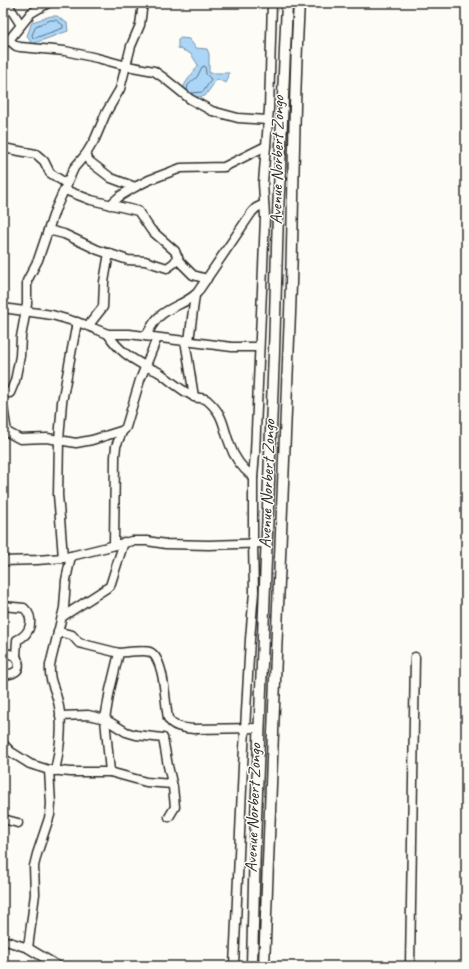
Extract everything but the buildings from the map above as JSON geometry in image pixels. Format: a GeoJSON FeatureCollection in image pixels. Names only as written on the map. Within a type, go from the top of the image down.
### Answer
{"type":"FeatureCollection","features":[{"type":"Feature","properties":{"kind":"main road","name":"Avenue Norbert Zongo"},"geometry":{"type":"LineString","coordinates":[[252,966],[278,214],[287,3]]}},
{"type":"Feature","properties":{"kind":"main road","name":"Avenue Norbert Zongo"},"geometry":{"type":"LineString","coordinates":[[264,966],[290,313],[296,53],[299,3]]}},
{"type":"Feature","properties":{"kind":"street"},"geometry":{"type":"LineString","coordinates":[[7,3],[21,25]]}},
{"type":"Feature","properties":{"kind":"street"},"geometry":{"type":"LineString","coordinates":[[48,3],[30,13],[6,42],[20,47],[65,51],[154,71],[190,99],[212,111],[238,118],[267,120]]}},
{"type":"Feature","properties":{"kind":"street"},"geometry":{"type":"LineString","coordinates":[[3,393],[10,393],[20,356],[21,337],[26,311],[27,281],[38,260],[55,210],[74,168],[86,154],[95,139],[106,112],[120,89],[131,46],[140,25],[143,3]]}},
{"type":"Feature","properties":{"kind":"street"},"geometry":{"type":"LineString","coordinates":[[234,966],[245,728],[254,592],[253,477],[263,267],[263,183],[269,109],[272,3]]}},
{"type":"Feature","properties":{"kind":"street"},"geometry":{"type":"LineString","coordinates":[[110,205],[120,196],[149,180],[181,168],[224,167],[266,146]]}},
{"type":"Feature","properties":{"kind":"street"},"geometry":{"type":"LineString","coordinates":[[3,148],[36,154],[44,161],[50,173],[66,187],[91,200],[140,212],[151,230],[175,251],[179,261],[193,275],[207,279]]}},
{"type":"Feature","properties":{"kind":"street"},"geometry":{"type":"LineString","coordinates":[[86,154],[89,161],[111,178],[135,187]]}},
{"type":"Feature","properties":{"kind":"street"},"geometry":{"type":"LineString","coordinates":[[146,336],[153,324],[162,314],[194,296],[252,212],[264,204]]}},
{"type":"Feature","properties":{"kind":"street"},"geometry":{"type":"LineString","coordinates":[[48,230],[64,234],[98,250],[128,260],[144,261],[167,268],[172,266],[178,257]]}},
{"type":"Feature","properties":{"kind":"street"},"geometry":{"type":"LineString","coordinates":[[88,326],[103,308],[104,285],[110,253]]}},
{"type":"Feature","properties":{"kind":"street"},"geometry":{"type":"LineString","coordinates":[[194,296],[187,341],[194,397]]}},
{"type":"Feature","properties":{"kind":"street"},"geometry":{"type":"LineString","coordinates":[[3,308],[42,313],[77,322],[108,334],[146,336],[232,347],[259,347]]}},
{"type":"Feature","properties":{"kind":"street"},"geometry":{"type":"LineString","coordinates":[[28,948],[35,894],[34,866],[50,815],[52,771],[60,749],[60,716],[57,698],[50,680],[50,665],[62,617],[66,580],[67,557],[60,518],[58,495],[59,440],[62,402],[77,322]]}},
{"type":"Feature","properties":{"kind":"street"},"geometry":{"type":"LineString","coordinates":[[108,334],[120,350],[160,373],[179,388],[194,397],[206,400],[220,415],[224,423],[229,445],[236,458],[244,470],[253,477]]}},
{"type":"Feature","properties":{"kind":"street"},"geometry":{"type":"LineString","coordinates":[[114,545],[116,446],[123,430],[126,427],[140,380],[157,338]]}},
{"type":"Feature","properties":{"kind":"street"},"geometry":{"type":"LineString","coordinates":[[3,407],[6,432],[17,438],[47,438],[71,443],[85,442],[123,430]]}},
{"type":"Feature","properties":{"kind":"street"},"geometry":{"type":"LineString","coordinates":[[3,561],[67,557],[124,542],[143,540],[166,544],[209,545],[267,543]]}},
{"type":"Feature","properties":{"kind":"street"},"geometry":{"type":"LineString","coordinates":[[62,617],[110,586],[124,542]]}},
{"type":"Feature","properties":{"kind":"street"},"geometry":{"type":"LineString","coordinates":[[3,606],[24,608],[31,620],[28,631],[17,640],[16,656],[18,661],[18,670],[9,675],[3,675]]}},
{"type":"Feature","properties":{"kind":"street"},"geometry":{"type":"LineString","coordinates":[[58,632],[72,636],[79,643],[119,652],[148,652],[153,654],[160,668],[168,718],[174,725],[193,729],[260,728]]}},
{"type":"Feature","properties":{"kind":"street"},"geometry":{"type":"LineString","coordinates":[[3,652],[16,656]]}},
{"type":"Feature","properties":{"kind":"street"},"geometry":{"type":"LineString","coordinates":[[110,772],[105,719],[111,683],[119,652]]}},
{"type":"Feature","properties":{"kind":"street"},"geometry":{"type":"LineString","coordinates":[[410,966],[415,657]]}},
{"type":"Feature","properties":{"kind":"street"},"geometry":{"type":"LineString","coordinates":[[60,716],[88,715],[105,719],[126,732],[136,735],[164,738],[175,807],[169,817]]}},
{"type":"Feature","properties":{"kind":"street"},"geometry":{"type":"LineString","coordinates":[[3,744],[11,752],[30,764],[52,771],[110,772],[141,781],[172,784]]}},
{"type":"Feature","properties":{"kind":"street"},"geometry":{"type":"LineString","coordinates":[[3,819],[18,823]]}},
{"type":"Feature","properties":{"kind":"street"},"geometry":{"type":"LineString","coordinates":[[3,940],[28,948],[58,966]]}},
{"type":"Feature","properties":{"kind":"water"},"geometry":{"type":"Polygon","coordinates":[[[51,16],[57,16],[67,23],[68,31],[32,44],[27,36],[32,22],[51,16]]]}},
{"type":"Feature","properties":{"kind":"water"},"geometry":{"type":"Polygon","coordinates":[[[181,38],[189,39],[196,48],[207,49],[209,54],[209,73],[229,73],[226,83],[217,79],[205,96],[189,98],[182,92],[198,65],[191,54],[178,48],[178,40],[181,38]]]}}]}
